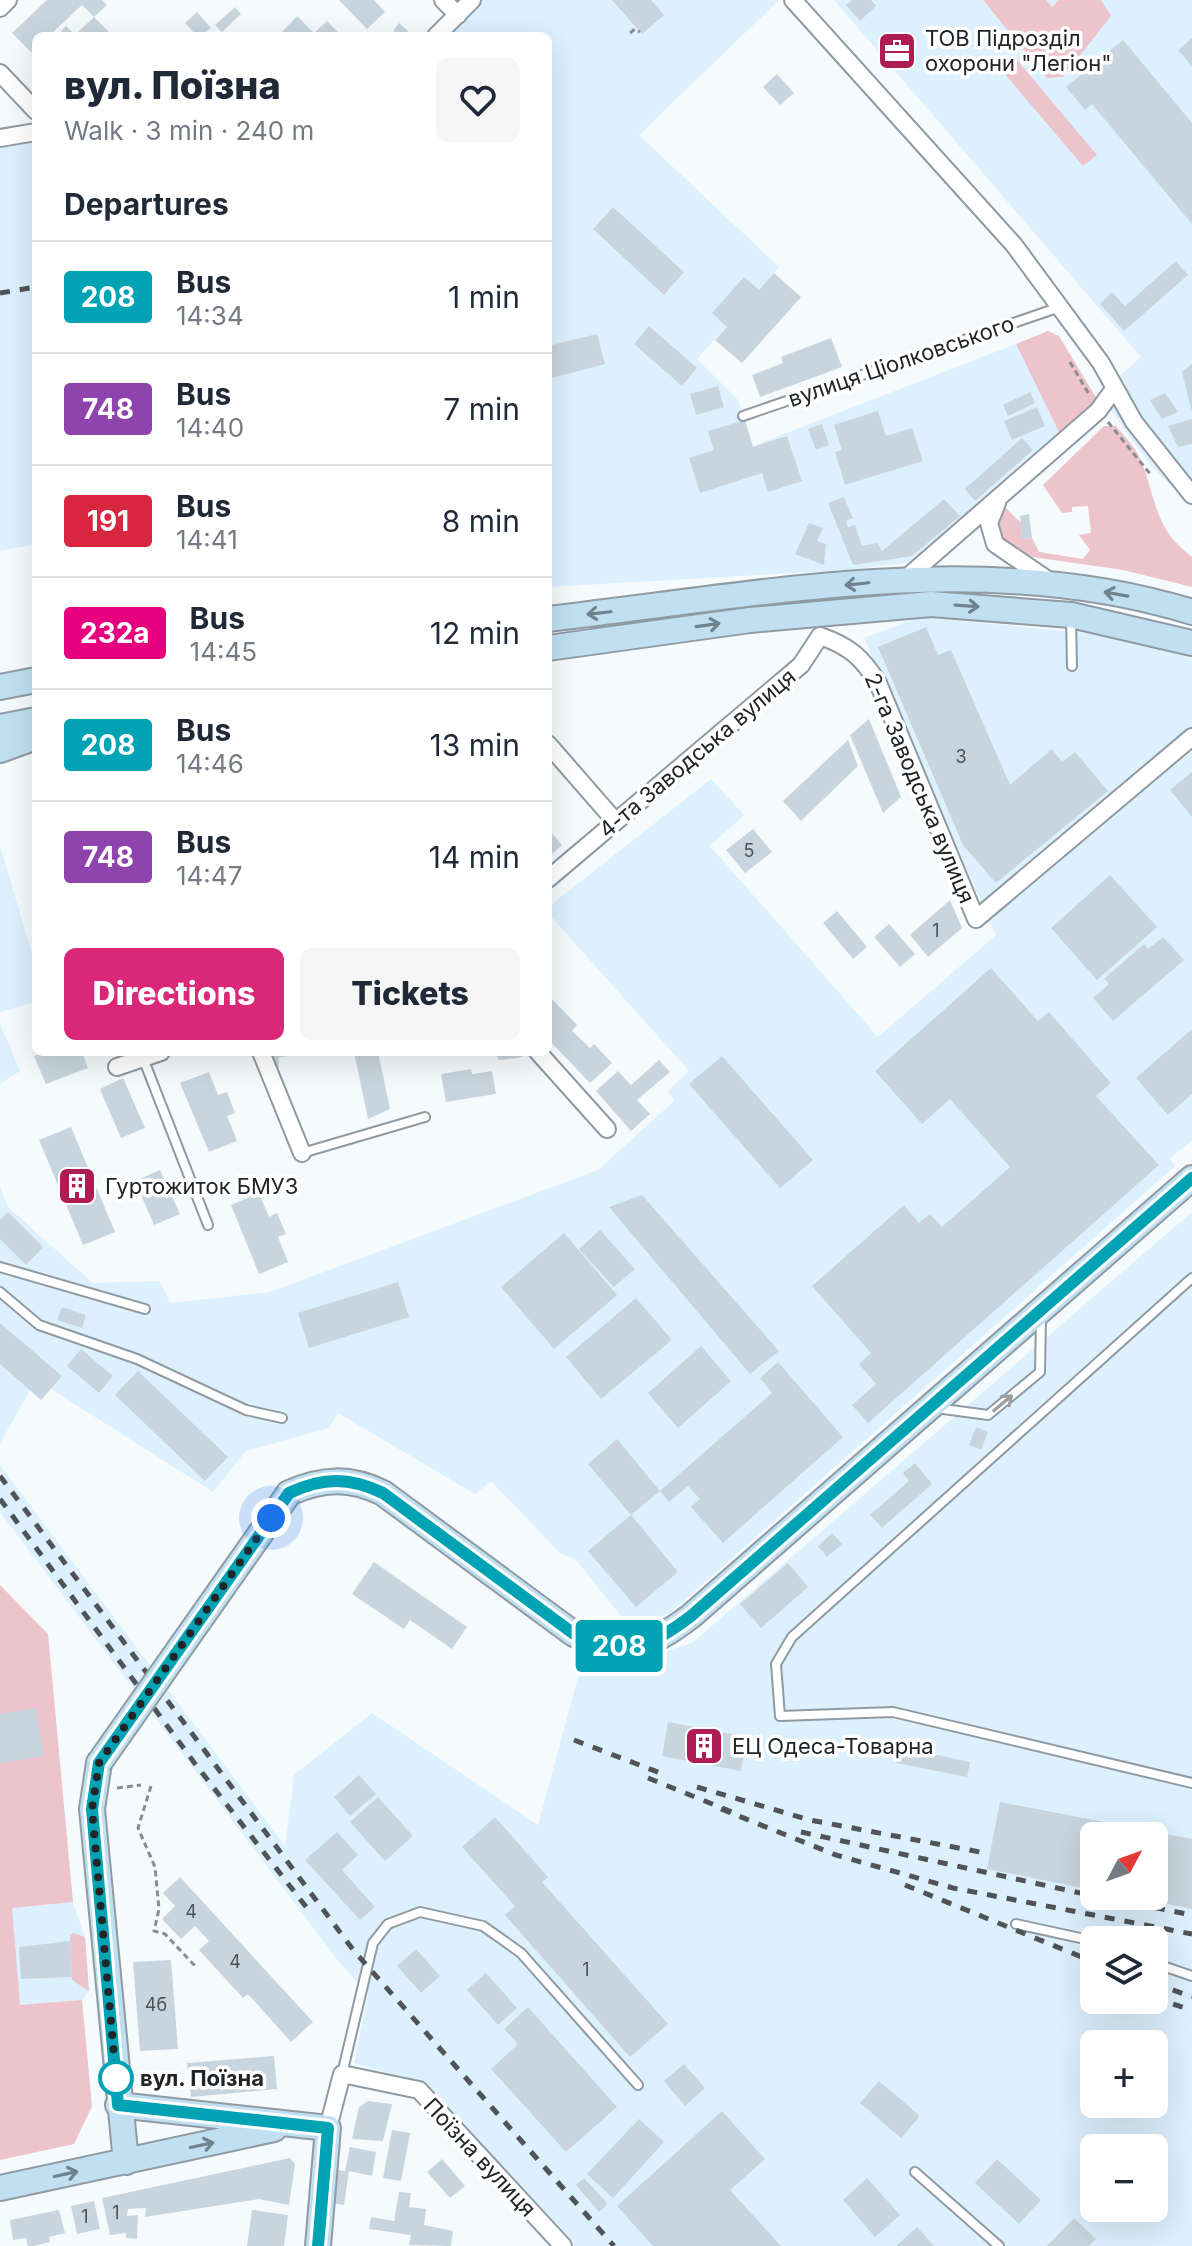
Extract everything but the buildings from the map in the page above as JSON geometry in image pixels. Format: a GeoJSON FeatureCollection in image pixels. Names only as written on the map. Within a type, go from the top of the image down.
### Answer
{"type":"FeatureCollection","features":[{"type":"Feature","properties":{"kind":"street"},"geometry":{"type":"LineString","coordinates":[[0,8],[8,0]]}},
{"type":"Feature","properties":{"kind":"street"},"geometry":{"type":"LineString","coordinates":[[443,0],[458,15]]}},
{"type":"Feature","properties":{"kind":"street"},"geometry":{"type":"LineString","coordinates":[[440,32],[472,0]]}},
{"type":"Feature","properties":{"kind":"street"},"geometry":{"type":"LineString","coordinates":[[793,0],[1014,245],[1101,363],[1134,422],[1192,495]]}},
{"type":"Feature","properties":{"kind":"street"},"geometry":{"type":"LineString","coordinates":[[0,73],[32,107]]}},
{"type":"Feature","properties":{"kind":"street"},"geometry":{"type":"LineString","coordinates":[[0,138],[32,133]]}},
{"type":"Feature","properties":{"kind":"street"},"geometry":{"type":"LineString","coordinates":[[904,580],[1098,411],[1114,389]]}},
{"type":"Feature","properties":{"kind":"street"},"geometry":{"type":"LineString","coordinates":[[999,499],[990,514],[995,544],[1057,585]]}},
{"type":"Feature","properties":{"kind":"street"},"geometry":{"type":"LineString","coordinates":[[552,619],[904,580],[986,580],[1057,585],[1128,596],[1192,612]]}},
{"type":"Feature","properties":{"kind":"street"},"geometry":{"type":"LineString","coordinates":[[552,648],[815,625],[931,604],[1071,615],[1192,643]]}},
{"type":"Feature","properties":{"kind":"street","name":"4-та Заводська вулиця"},"geometry":{"type":"LineString","coordinates":[[552,876],[801,665],[815,625]]}},
{"type":"Feature","properties":{"kind":"street","name":"2-га Заводська вулиця"},"geometry":{"type":"LineString","coordinates":[[815,625],[862,657],[878,683],[976,919],[1192,737]]}},
{"type":"Feature","properties":{"kind":"street"},"geometry":{"type":"LineString","coordinates":[[0,687],[32,681]]}},
{"type":"Feature","properties":{"kind":"street"},"geometry":{"type":"LineString","coordinates":[[0,727],[32,721]]}},
{"type":"Feature","properties":{"kind":"street"},"geometry":{"type":"LineString","coordinates":[[0,750],[32,738]]}},
{"type":"Feature","properties":{"kind":"street"},"geometry":{"type":"LineString","coordinates":[[552,749],[615,821]]}},
{"type":"Feature","properties":{"kind":"street"},"geometry":{"type":"LineString","coordinates":[[117,1067],[149,1056]]}},
{"type":"Feature","properties":{"kind":"street"},"geometry":{"type":"LineString","coordinates":[[263,1056],[302,1153]]}},
{"type":"Feature","properties":{"kind":"street"},"geometry":{"type":"LineString","coordinates":[[542,1056],[607,1129]]}},
{"type":"Feature","properties":{"kind":"street"},"geometry":{"type":"LineString","coordinates":[[126,2162],[118,2105],[92,1809],[99,1763],[289,1493],[314,1483],[358,1481],[383,1493],[574,1634],[603,1646],[635,1647],[665,1636],[691,1616],[1192,1178]]}},
{"type":"Feature","properties":{"kind":"street"},"geometry":{"type":"LineString","coordinates":[[318,2246],[328,2128],[342,2074]]}},
{"type":"Feature","properties":{"kind":"street","name":"Поїзна вулиця"},"geometry":{"type":"LineString","coordinates":[[342,2074],[419,2090],[563,2246]]}},
{"type":"Feature","properties":{"kind":"street"},"geometry":{"type":"LineString","coordinates":[[118,2105],[328,2128]]}},
{"type":"Feature","properties":{"kind":"street"},"geometry":{"type":"LineString","coordinates":[[0,2188],[296,2124]]}},
{"type":"Feature","properties":{"kind":"lane","name":"вулиця Ціолковського"},"geometry":{"type":"LineString","coordinates":[[743,416],[1060,307]]}},
{"type":"Feature","properties":{"kind":"lane"},"geometry":{"type":"LineString","coordinates":[[1071,615],[1072,666]]}},
{"type":"Feature","properties":{"kind":"lane"},"geometry":{"type":"LineString","coordinates":[[143,1058],[208,1225]]}},
{"type":"Feature","properties":{"kind":"lane"},"geometry":{"type":"LineString","coordinates":[[302,1153],[425,1117]]}},
{"type":"Feature","properties":{"kind":"lane"},"geometry":{"type":"LineString","coordinates":[[0,1267],[145,1309]]}},
{"type":"Feature","properties":{"kind":"lane"},"geometry":{"type":"LineString","coordinates":[[1192,1278],[792,1637],[776,1664],[780,1716],[893,1712],[1192,1783]]}},
{"type":"Feature","properties":{"kind":"lane"},"geometry":{"type":"LineString","coordinates":[[0,1292],[39,1325],[137,1359],[246,1410],[282,1418]]}},
{"type":"Feature","properties":{"kind":"lane"},"geometry":{"type":"LineString","coordinates":[[931,1407],[988,1415],[1040,1372],[1041,1310]]}},
{"type":"Feature","properties":{"kind":"lane"},"geometry":{"type":"LineString","coordinates":[[342,2074],[373,1943],[388,1924],[420,1912],[483,1926],[521,1953],[638,2085]]}},
{"type":"Feature","properties":{"kind":"lane"},"geometry":{"type":"LineString","coordinates":[[1016,1924],[1080,1938]]}},
{"type":"Feature","properties":{"kind":"lane"},"geometry":{"type":"LineString","coordinates":[[1168,1968],[1192,1976]]}},
{"type":"Feature","properties":{"kind":"lane"},"geometry":{"type":"LineString","coordinates":[[915,2172],[999,2246]]}},
{"type":"Feature","properties":{"kind":"path"},"geometry":{"type":"LineString","coordinates":[[630,33],[635,29],[640,32]]}},
{"type":"Feature","properties":{"kind":"path"},"geometry":{"type":"LineString","coordinates":[[1070,362],[1098,411],[1151,475]]}},
{"type":"Feature","properties":{"kind":"path"},"geometry":{"type":"LineString","coordinates":[[104,1790],[141,1785]]}},
{"type":"Feature","properties":{"kind":"path"},"geometry":{"type":"LineString","coordinates":[[151,1786],[138,1828],[155,1867],[159,1909],[154,1931],[165,1934],[196,1967]]}},
{"type":"Feature","properties":{"kind":"shaded area"},"geometry":{"type":"Polygon","coordinates":[[[478,0],[779,0],[639,135],[779,267],[697,359],[738,400],[753,446],[1016,344],[1060,434],[914,562],[848,570],[552,587],[552,32],[448,32],[478,0]]]}},
{"type":"Feature","properties":{"kind":"shaded area"},"geometry":{"type":"Polygon","coordinates":[[[834,0],[1192,0],[1192,506],[1151,466],[1099,394],[1141,357],[834,0]]]}},
{"type":"Feature","properties":{"kind":"shaded area"},"geometry":{"type":"Polygon","coordinates":[[[983,0],[1046,0],[1052,7],[1059,0],[1101,0],[1111,16],[1063,77],[1047,78],[983,0]]]}},
{"type":"Feature","properties":{"kind":"shaded area"},"geometry":{"type":"Polygon","coordinates":[[[1018,61],[1097,155],[1083,166],[1004,73],[1018,61]]]}},
{"type":"Feature","properties":{"kind":"shaded area"},"geometry":{"type":"Polygon","coordinates":[[[32,139],[32,545],[0,551],[0,144],[32,139]]]}},
{"type":"Feature","properties":{"kind":"shaded area"},"geometry":{"type":"Polygon","coordinates":[[[1048,331],[1059,336],[1097,399],[1060,434],[1016,344],[1048,331]]]}},
{"type":"Feature","properties":{"kind":"shaded area"},"geometry":{"type":"Polygon","coordinates":[[[1104,426],[1116,426],[1138,453],[1164,526],[1192,557],[1192,587],[1123,570],[1007,551],[1000,524],[1005,507],[1021,523],[1022,539],[1032,538],[1039,552],[1083,559],[1090,550],[1079,535],[1091,533],[1088,506],[1072,507],[1072,512],[1062,513],[1043,485],[1104,426]]]}},
{"type":"Feature","properties":{"kind":"shaded area"},"geometry":{"type":"Polygon","coordinates":[[[920,617],[1094,634],[1192,658],[1192,1141],[1170,1158],[1175,1166],[669,1614],[628,1625],[576,1560],[560,1553],[491,1481],[475,1494],[338,1413],[329,1428],[246,1451],[213,1492],[51,1389],[41,1400],[31,1389],[0,1443],[0,1187],[8,1207],[93,1283],[160,1281],[170,1303],[270,1292],[598,1170],[674,1101],[668,1091],[689,1071],[552,917],[552,904],[711,779],[744,815],[710,846],[878,1037],[996,935],[864,638],[920,617]]]}},
{"type":"Feature","properties":{"kind":"shaded area"},"geometry":{"type":"Polygon","coordinates":[[[0,846],[32,954],[32,1003],[0,1012],[0,846]]]}},
{"type":"Feature","properties":{"kind":"shaded area"},"geometry":{"type":"Polygon","coordinates":[[[0,1024],[20,1071],[0,1084],[0,1024]]]}},
{"type":"Feature","properties":{"kind":"shaded area"},"geometry":{"type":"Polygon","coordinates":[[[1192,1212],[1192,2246],[571,2246],[422,2084],[354,2063],[368,1994],[339,1962],[0,1512],[0,1465],[285,1846],[294,1775],[372,1713],[538,1825],[584,1655],[625,1664],[692,1643],[1192,1212]]]}},
{"type":"Feature","properties":{"kind":"shaded area"},"geometry":{"type":"Polygon","coordinates":[[[0,1585],[48,1634],[73,1902],[12,1908],[20,2005],[82,2000],[92,2106],[74,2144],[0,2160],[0,1585]]]}},
{"type":"Feature","properties":{"kind":"shaded area"},"geometry":{"type":"Polygon","coordinates":[[[73,1902],[85,1937],[89,1991],[82,2000],[20,2006],[11,1908],[73,1902]]]}},
{"type":"Feature","properties":{"kind":"shaded area"},"geometry":{"type":"Polygon","coordinates":[[[73,1933],[85,1937],[89,1991],[72,1980],[70,1936],[73,1933]]]}},
{"type":"Feature","properties":{"kind":"railway"},"geometry":{"type":"LineString","coordinates":[[0,293],[32,288]]}},
{"type":"Feature","properties":{"kind":"railway"},"geometry":{"type":"LineString","coordinates":[[0,1476],[354,1951],[614,2246]]}},
{"type":"Feature","properties":{"kind":"railway"},"geometry":{"type":"LineString","coordinates":[[0,1499],[196,1765],[307,1908]]}},
{"type":"Feature","properties":{"kind":"railway"},"geometry":{"type":"LineString","coordinates":[[574,1740],[663,1774]]}},
{"type":"Feature","properties":{"kind":"railway"},"geometry":{"type":"LineString","coordinates":[[648,1778],[732,1812]]}},
{"type":"Feature","properties":{"kind":"railway"},"geometry":{"type":"LineString","coordinates":[[697,1787],[810,1820],[980,1852]]}},
{"type":"Feature","properties":{"kind":"railway"},"geometry":{"type":"LineString","coordinates":[[721,1809],[836,1855],[953,1888],[1192,1934]]}},
{"type":"Feature","properties":{"kind":"railway"},"geometry":{"type":"LineString","coordinates":[[801,1832],[1080,1893]]}},
{"type":"Feature","properties":{"kind":"railway"},"geometry":{"type":"LineString","coordinates":[[905,1885],[1080,1956]]}},
{"type":"Feature","properties":{"kind":"railway"},"geometry":{"type":"LineString","coordinates":[[1167,1910],[1192,1915]]}},
{"type":"Feature","properties":{"kind":"railway"},"geometry":{"type":"LineString","coordinates":[[1168,1988],[1192,1997]]}},
{"type":"Feature","properties":{"kind":"railway"},"geometry":{"type":"LineString","coordinates":[[1168,2002],[1192,2010]]}},
{"type":"Feature","properties":{"kind":"bus line","name":"208"},"geometry":{"type":"LineString","coordinates":[[318,2246],[328,2128],[118,2105],[92,1809],[93,1784],[99,1763],[289,1493],[314,1483],[358,1481],[383,1493],[574,1634],[603,1646],[635,1647],[665,1636],[691,1616],[1192,1178]]}},
{"type":"Feature","properties":{"kind":"place","name":"ТОВ Підрозділ охорони \"Легіон\""},"geometry":{"type":"Point","coordinates":[897,51]}},
{"type":"Feature","properties":{"kind":"place","name":"Гуртожиток БМУЗ"},"geometry":{"type":"Point","coordinates":[77,1186]}},
{"type":"Feature","properties":{"kind":"place","name":"ЕЦ Одеса-Товарна"},"geometry":{"type":"Point","coordinates":[704,1746]}},
{"type":"Feature","properties":{"kind":"place","name":"вул. Поїзна"},"geometry":{"type":"Point","coordinates":[116,2078]}},
{"type":"Feature","properties":{"kind":"route"},"geometry":{"type":"LineString","coordinates":[[116,2078],[92,1809],[93,1784],[99,1763],[271,1518]]}}]}
